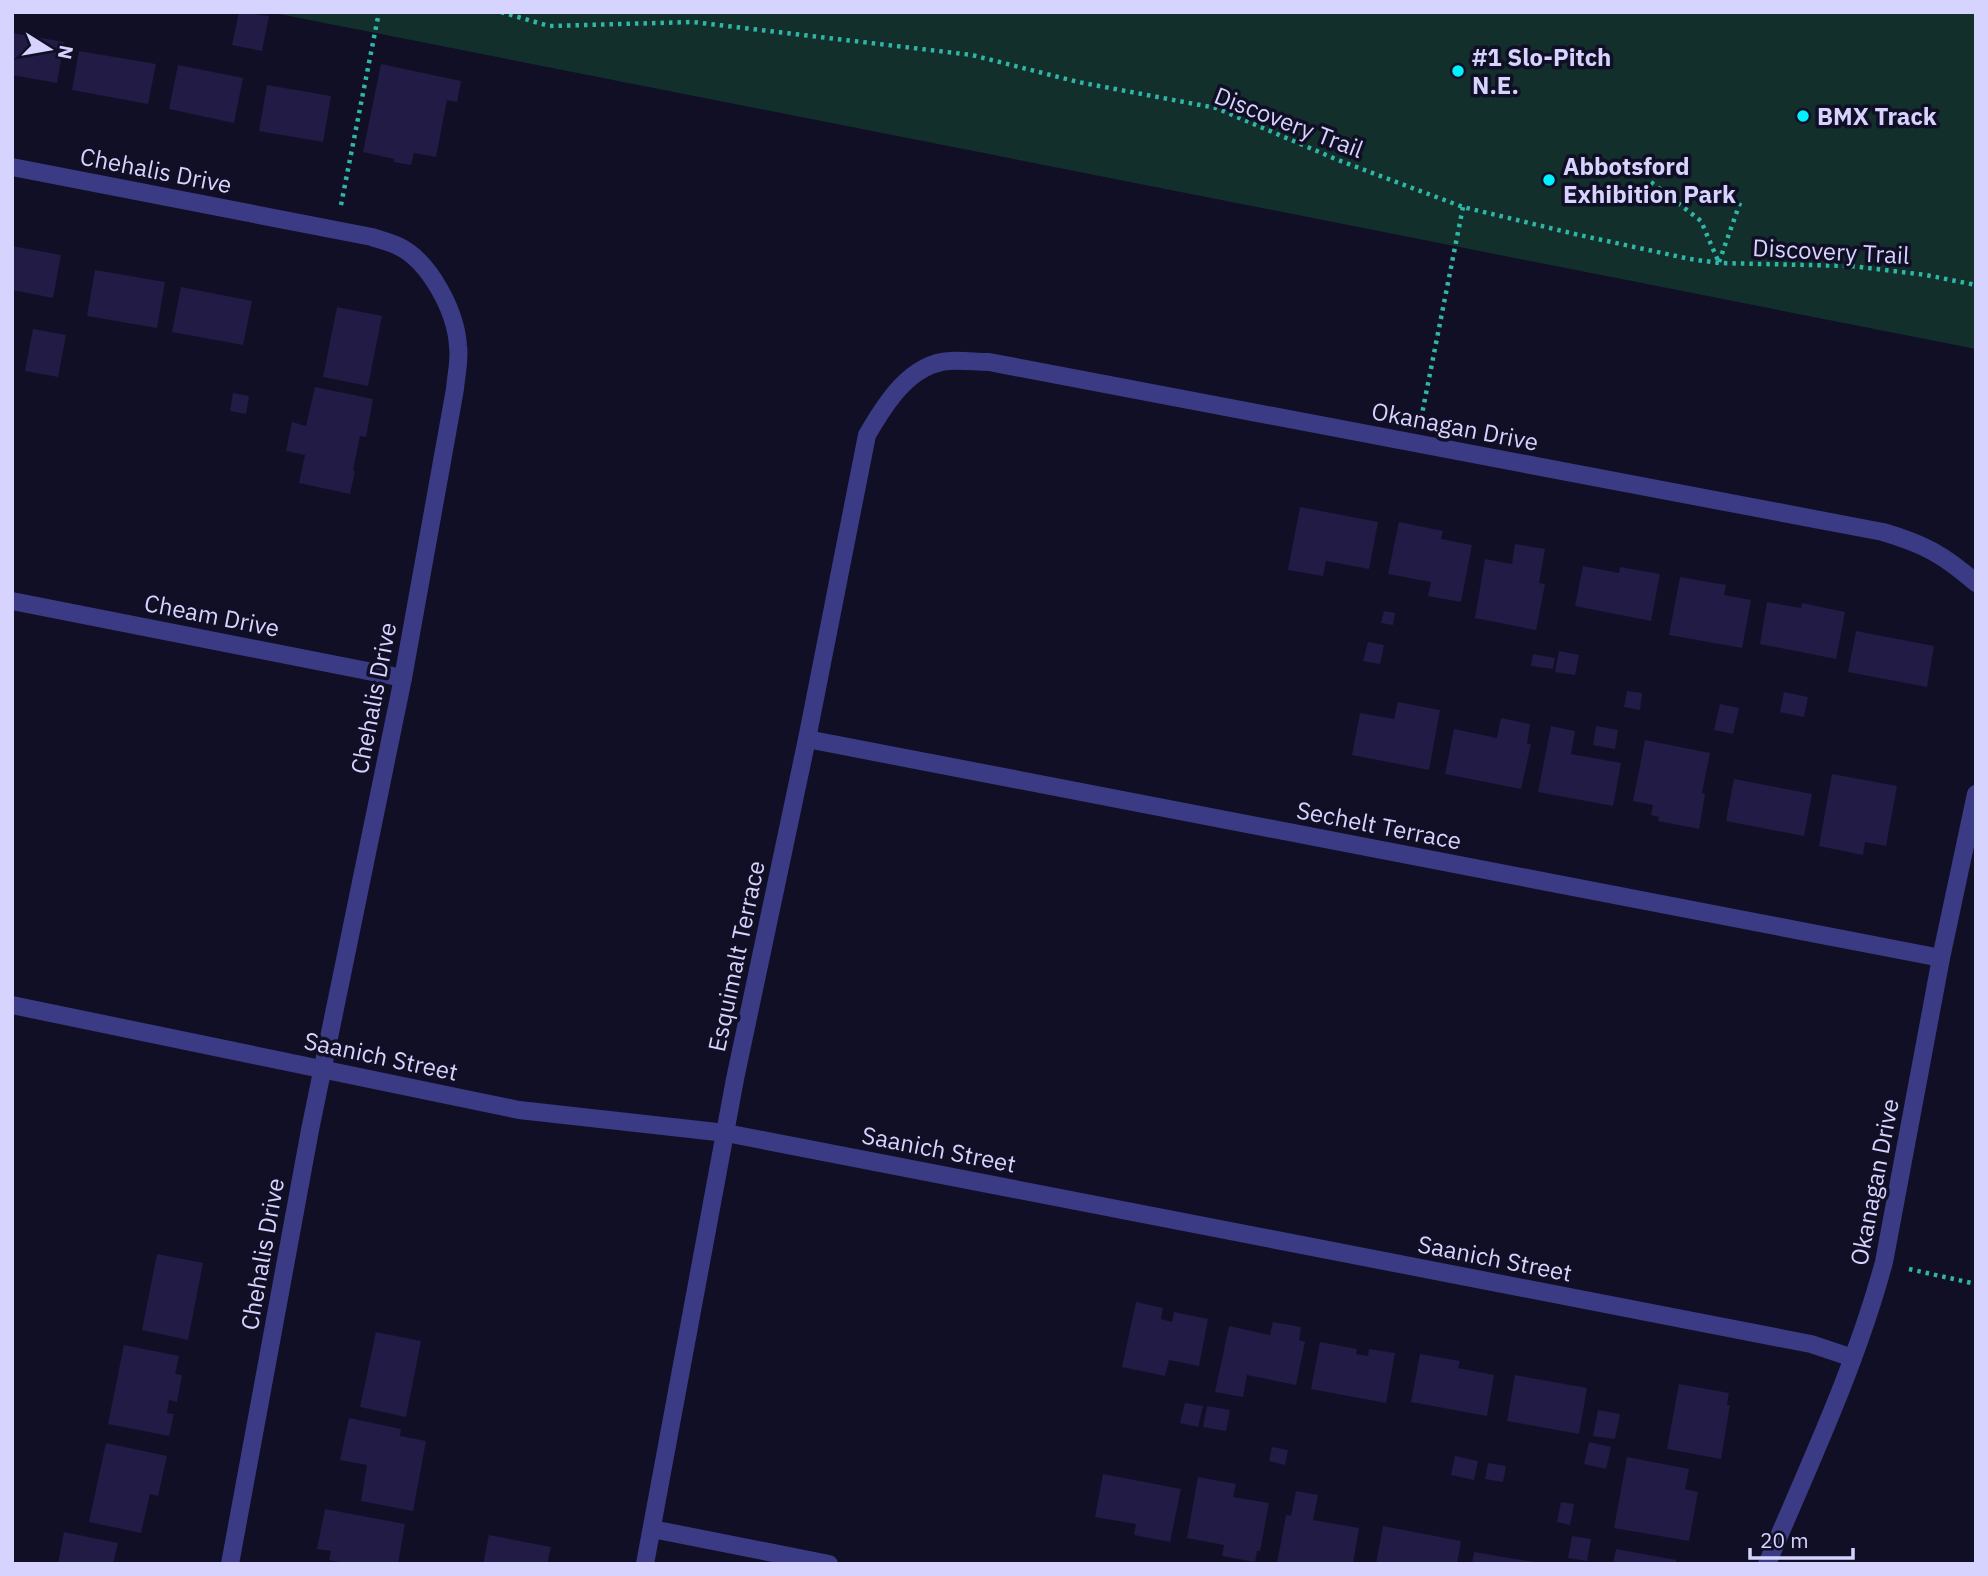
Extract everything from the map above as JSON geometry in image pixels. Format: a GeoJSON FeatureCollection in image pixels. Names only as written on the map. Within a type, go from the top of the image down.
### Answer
{"type":"FeatureCollection","features":[{"type":"Feature","properties":{"kind":"street","name":"Chehalis Drive"},"geometry":{"type":"LineString","coordinates":[[12,167],[372,237],[400,247],[421,264],[438,285],[452,318],[458,346],[455,389],[403,678],[310,1130],[230,1564]]}},
{"type":"Feature","properties":{"kind":"street","name":"Okanagan Drive"},"geometry":{"type":"LineString","coordinates":[[913,374],[947,360],[989,362],[1883,532],[1917,542],[1948,559],[1976,583]]}},
{"type":"Feature","properties":{"kind":"street","name":"Esquimalt Terrace"},"geometry":{"type":"LineString","coordinates":[[645,1564],[726,1133],[867,435],[885,405],[913,374]]}},
{"type":"Feature","properties":{"kind":"street","name":"Cheam Drive"},"geometry":{"type":"LineString","coordinates":[[12,601],[403,678]]}},
{"type":"Feature","properties":{"kind":"street","name":"Sechelt Terrace"},"geometry":{"type":"LineString","coordinates":[[807,740],[1941,958]]}},
{"type":"Feature","properties":{"kind":"street","name":"Okanagan Drive"},"geometry":{"type":"LineString","coordinates":[[1767,1564],[1872,1309],[1884,1262],[1941,958],[1976,794]]}},
{"type":"Feature","properties":{"kind":"street","name":"Saanich Street"},"geometry":{"type":"LineString","coordinates":[[12,1005],[519,1110],[726,1133],[1811,1344],[1853,1359]]}},
{"type":"Feature","properties":{"kind":"street"},"geometry":{"type":"LineString","coordinates":[[652,1529],[829,1564]]}},
{"type":"Feature","properties":{"kind":"path"},"geometry":{"type":"LineString","coordinates":[[336,230],[379,12]]}},
{"type":"Feature","properties":{"kind":"path","name":"Discovery Trail"},"geometry":{"type":"LineString","coordinates":[[501,12],[549,26],[693,22],[972,55],[1078,82],[1216,108],[1338,160],[1463,207],[1604,240],[1719,263],[1851,266],[1926,275],[1976,285]]}},
{"type":"Feature","properties":{"kind":"path"},"geometry":{"type":"LineString","coordinates":[[1651,182],[1701,221],[1719,263]]}},
{"type":"Feature","properties":{"kind":"path"},"geometry":{"type":"LineString","coordinates":[[1719,263],[1741,201]]}},
{"type":"Feature","properties":{"kind":"path"},"geometry":{"type":"LineString","coordinates":[[1416,444],[1463,207]]}},
{"type":"Feature","properties":{"kind":"path"},"geometry":{"type":"LineString","coordinates":[[1884,1262],[1976,1284]]}},
{"type":"Feature","properties":{"kind":"green space","name":"Abbotsford Exhibition Park"},"geometry":{"type":"Polygon","coordinates":[[[269,12],[1976,12],[1976,349],[269,12]]]}},
{"type":"Feature","properties":{"kind":"building"},"geometry":{"type":"Polygon","coordinates":[[[239,12],[269,16],[262,51],[232,45],[239,12]]]}},
{"type":"Feature","properties":{"kind":"building"},"geometry":{"type":"Polygon","coordinates":[[[12,33],[64,42],[57,83],[12,75],[12,33]]]}},
{"type":"Feature","properties":{"kind":"building"},"geometry":{"type":"Polygon","coordinates":[[[79,51],[156,64],[148,104],[72,90],[79,51]]]}},
{"type":"Feature","properties":{"kind":"building"},"geometry":{"type":"Polygon","coordinates":[[[381,64],[461,81],[457,102],[447,100],[436,157],[414,153],[411,165],[363,152],[381,64]]]}},
{"type":"Feature","properties":{"kind":"building"},"geometry":{"type":"Polygon","coordinates":[[[178,65],[243,78],[234,123],[169,109],[178,65]]]}},
{"type":"Feature","properties":{"kind":"building"},"geometry":{"type":"Polygon","coordinates":[[[267,85],[331,96],[323,142],[259,131],[267,85]]]}},
{"type":"Feature","properties":{"kind":"building"},"geometry":{"type":"Polygon","coordinates":[[[12,246],[61,255],[53,298],[12,290],[12,246]]]}},
{"type":"Feature","properties":{"kind":"building"},"geometry":{"type":"Polygon","coordinates":[[[95,270],[165,282],[157,328],[87,316],[95,270]]]}},
{"type":"Feature","properties":{"kind":"building"},"geometry":{"type":"Polygon","coordinates":[[[181,287],[252,301],[243,345],[172,332],[181,287]]]}},
{"type":"Feature","properties":{"kind":"building"},"geometry":{"type":"Polygon","coordinates":[[[337,307],[382,316],[368,386],[323,377],[337,307]]]}},
{"type":"Feature","properties":{"kind":"building"},"geometry":{"type":"Polygon","coordinates":[[[33,329],[66,335],[58,377],[25,371],[33,329]]]}},
{"type":"Feature","properties":{"kind":"building"},"geometry":{"type":"Polygon","coordinates":[[[315,387],[373,399],[366,437],[360,436],[350,494],[299,483],[305,455],[286,451],[292,422],[306,426],[315,387]]]}},
{"type":"Feature","properties":{"kind":"building"},"geometry":{"type":"Polygon","coordinates":[[[233,393],[249,396],[246,414],[230,411],[233,393]]]}},
{"type":"Feature","properties":{"kind":"building"},"geometry":{"type":"Polygon","coordinates":[[[1300,507],[1378,522],[1369,569],[1326,561],[1323,576],[1288,570],[1300,507]]]}},
{"type":"Feature","properties":{"kind":"building"},"geometry":{"type":"Polygon","coordinates":[[[1399,522],[1443,531],[1441,539],[1472,545],[1461,602],[1428,596],[1431,582],[1388,574],[1399,522]]]}},
{"type":"Feature","properties":{"kind":"building"},"geometry":{"type":"Polygon","coordinates":[[[1515,544],[1545,549],[1539,583],[1545,584],[1536,630],[1475,618],[1485,559],[1512,564],[1515,544]]]}},
{"type":"Feature","properties":{"kind":"building"},"geometry":{"type":"Polygon","coordinates":[[[1583,566],[1619,573],[1620,567],[1660,574],[1651,621],[1575,606],[1583,566]]]}},
{"type":"Feature","properties":{"kind":"building"},"geometry":{"type":"Polygon","coordinates":[[[1680,577],[1726,585],[1724,595],[1751,600],[1742,648],[1669,635],[1680,577]]]}},
{"type":"Feature","properties":{"kind":"building"},"geometry":{"type":"Polygon","coordinates":[[[1767,602],[1801,608],[1802,603],[1845,612],[1836,659],[1760,644],[1767,602]]]}},
{"type":"Feature","properties":{"kind":"building"},"geometry":{"type":"Polygon","coordinates":[[[1384,611],[1395,613],[1393,625],[1381,623],[1384,611]]]}},
{"type":"Feature","properties":{"kind":"building"},"geometry":{"type":"Polygon","coordinates":[[[1856,631],[1934,646],[1927,687],[1848,672],[1856,631]]]}},
{"type":"Feature","properties":{"kind":"building"},"geometry":{"type":"Polygon","coordinates":[[[1368,642],[1384,645],[1380,664],[1363,661],[1368,642]]]}},
{"type":"Feature","properties":{"kind":"building"},"geometry":{"type":"Polygon","coordinates":[[[1559,651],[1579,655],[1575,675],[1555,672],[1559,651]]]}},
{"type":"Feature","properties":{"kind":"building"},"geometry":{"type":"Polygon","coordinates":[[[1533,654],[1555,658],[1553,669],[1531,666],[1533,654]]]}},
{"type":"Feature","properties":{"kind":"building"},"geometry":{"type":"Polygon","coordinates":[[[1627,691],[1642,693],[1640,710],[1624,707],[1627,691]]]}},
{"type":"Feature","properties":{"kind":"building"},"geometry":{"type":"Polygon","coordinates":[[[1784,692],[1808,697],[1804,717],[1780,712],[1784,692]]]}},
{"type":"Feature","properties":{"kind":"building"},"geometry":{"type":"Polygon","coordinates":[[[1398,702],[1440,710],[1429,770],[1352,755],[1360,713],[1394,719],[1398,702]]]}},
{"type":"Feature","properties":{"kind":"building"},"geometry":{"type":"Polygon","coordinates":[[[1720,704],[1739,708],[1733,734],[1714,730],[1720,704]]]}},
{"type":"Feature","properties":{"kind":"building"},"geometry":{"type":"Polygon","coordinates":[[[1501,718],[1530,724],[1527,744],[1531,744],[1521,789],[1445,774],[1454,729],[1497,738],[1501,718]]]}},
{"type":"Feature","properties":{"kind":"building"},"geometry":{"type":"Polygon","coordinates":[[[1551,726],[1575,731],[1571,754],[1621,763],[1613,806],[1538,792],[1551,726]]]}},
{"type":"Feature","properties":{"kind":"building"},"geometry":{"type":"Polygon","coordinates":[[[1596,726],[1618,730],[1615,749],[1593,745],[1596,726]]]}},
{"type":"Feature","properties":{"kind":"building"},"geometry":{"type":"Polygon","coordinates":[[[1645,740],[1710,753],[1702,793],[1705,794],[1699,829],[1658,821],[1659,817],[1651,815],[1653,805],[1633,801],[1645,740]]]}},
{"type":"Feature","properties":{"kind":"building"},"geometry":{"type":"Polygon","coordinates":[[[1832,774],[1897,786],[1886,846],[1865,842],[1863,855],[1819,846],[1832,774]]]}},
{"type":"Feature","properties":{"kind":"building"},"geometry":{"type":"Polygon","coordinates":[[[1734,779],[1812,794],[1804,836],[1726,821],[1734,779]]]}},
{"type":"Feature","properties":{"kind":"building"},"geometry":{"type":"Polygon","coordinates":[[[157,1254],[203,1263],[188,1340],[142,1330],[157,1254]]]}},
{"type":"Feature","properties":{"kind":"building"},"geometry":{"type":"Polygon","coordinates":[[[1136,1302],[1163,1308],[1161,1319],[1172,1322],[1174,1312],[1208,1319],[1199,1366],[1169,1360],[1165,1376],[1122,1367],[1136,1302]]]}},
{"type":"Feature","properties":{"kind":"building"},"geometry":{"type":"Polygon","coordinates":[[[1273,1322],[1301,1327],[1299,1340],[1305,1342],[1296,1385],[1247,1375],[1243,1397],[1215,1392],[1229,1326],[1270,1335],[1273,1322]]]}},
{"type":"Feature","properties":{"kind":"building"},"geometry":{"type":"Polygon","coordinates":[[[376,1332],[421,1341],[406,1417],[360,1407],[376,1332]]]}},
{"type":"Feature","properties":{"kind":"building"},"geometry":{"type":"Polygon","coordinates":[[[1320,1342],[1357,1349],[1356,1354],[1368,1356],[1369,1349],[1395,1353],[1386,1403],[1311,1389],[1320,1342]]]}},
{"type":"Feature","properties":{"kind":"building"},"geometry":{"type":"Polygon","coordinates":[[[124,1345],[179,1356],[175,1374],[182,1375],[177,1402],[169,1400],[167,1413],[174,1414],[169,1436],[108,1424],[124,1345]]]}},
{"type":"Feature","properties":{"kind":"building"},"geometry":{"type":"Polygon","coordinates":[[[1420,1354],[1460,1361],[1458,1368],[1494,1375],[1487,1416],[1411,1402],[1420,1354]]]}},
{"type":"Feature","properties":{"kind":"building"},"geometry":{"type":"Polygon","coordinates":[[[1515,1375],[1587,1388],[1579,1434],[1507,1421],[1515,1375]]]}},
{"type":"Feature","properties":{"kind":"building"},"geometry":{"type":"Polygon","coordinates":[[[1679,1384],[1729,1393],[1727,1405],[1730,1405],[1721,1459],[1667,1449],[1679,1384]]]}},
{"type":"Feature","properties":{"kind":"building"},"geometry":{"type":"Polygon","coordinates":[[[1185,1403],[1203,1406],[1198,1427],[1180,1423],[1185,1403]]]}},
{"type":"Feature","properties":{"kind":"building"},"geometry":{"type":"Polygon","coordinates":[[[1207,1406],[1230,1410],[1226,1431],[1203,1427],[1207,1406]]]}},
{"type":"Feature","properties":{"kind":"building"},"geometry":{"type":"Polygon","coordinates":[[[1598,1410],[1620,1414],[1615,1439],[1593,1436],[1598,1410]]]}},
{"type":"Feature","properties":{"kind":"building"},"geometry":{"type":"Polygon","coordinates":[[[349,1418],[401,1429],[400,1436],[426,1441],[413,1511],[361,1501],[367,1465],[340,1460],[349,1418]]]}},
{"type":"Feature","properties":{"kind":"building"},"geometry":{"type":"Polygon","coordinates":[[[1589,1442],[1611,1447],[1606,1469],[1584,1464],[1589,1442]]]}},
{"type":"Feature","properties":{"kind":"building"},"geometry":{"type":"Polygon","coordinates":[[[106,1443],[167,1456],[158,1496],[150,1494],[141,1533],[89,1522],[106,1443]]]}},
{"type":"Feature","properties":{"kind":"building"},"geometry":{"type":"Polygon","coordinates":[[[1272,1447],[1288,1450],[1285,1465],[1269,1461],[1272,1447]]]}},
{"type":"Feature","properties":{"kind":"building"},"geometry":{"type":"Polygon","coordinates":[[[1455,1456],[1478,1461],[1474,1480],[1451,1475],[1455,1456]]]}},
{"type":"Feature","properties":{"kind":"building"},"geometry":{"type":"Polygon","coordinates":[[[1627,1457],[1689,1469],[1685,1489],[1698,1492],[1689,1541],[1614,1528],[1627,1457]]]}},
{"type":"Feature","properties":{"kind":"building"},"geometry":{"type":"Polygon","coordinates":[[[1488,1463],[1506,1466],[1503,1482],[1485,1479],[1488,1463]]]}},
{"type":"Feature","properties":{"kind":"building"},"geometry":{"type":"Polygon","coordinates":[[[1103,1474],[1181,1489],[1170,1542],[1134,1535],[1136,1524],[1095,1517],[1103,1474]]]}},
{"type":"Feature","properties":{"kind":"building"},"geometry":{"type":"Polygon","coordinates":[[[1198,1477],[1236,1484],[1233,1497],[1269,1503],[1260,1551],[1257,1551],[1255,1562],[1222,1556],[1224,1545],[1187,1538],[1198,1477]]]}},
{"type":"Feature","properties":{"kind":"building"},"geometry":{"type":"Polygon","coordinates":[[[1296,1491],[1318,1495],[1313,1520],[1359,1528],[1353,1564],[1277,1563],[1286,1515],[1291,1516],[1296,1491]]]}},
{"type":"Feature","properties":{"kind":"building"},"geometry":{"type":"Polygon","coordinates":[[[1561,1502],[1574,1504],[1570,1525],[1557,1522],[1561,1502]]]}},
{"type":"Feature","properties":{"kind":"building"},"geometry":{"type":"Polygon","coordinates":[[[325,1509],[405,1524],[398,1564],[339,1564],[329,1560],[331,1551],[317,1549],[325,1509]]]}},
{"type":"Feature","properties":{"kind":"building"},"geometry":{"type":"Polygon","coordinates":[[[1383,1526],[1461,1541],[1457,1564],[1376,1564],[1383,1526]]]}},
{"type":"Feature","properties":{"kind":"building"},"geometry":{"type":"Polygon","coordinates":[[[64,1532],[118,1543],[113,1564],[58,1564],[64,1532]]]}},
{"type":"Feature","properties":{"kind":"building"},"geometry":{"type":"Polygon","coordinates":[[[489,1535],[551,1547],[547,1564],[483,1564],[489,1535]]]}},
{"type":"Feature","properties":{"kind":"building"},"geometry":{"type":"Polygon","coordinates":[[[1572,1536],[1591,1539],[1587,1561],[1568,1558],[1572,1536]]]}},
{"type":"Feature","properties":{"kind":"building"},"geometry":{"type":"Polygon","coordinates":[[[1616,1549],[1676,1560],[1675,1564],[1613,1564],[1616,1549]]]}},
{"type":"Feature","properties":{"kind":"building"},"geometry":{"type":"Polygon","coordinates":[[[1474,1552],[1534,1562],[1534,1564],[1472,1564],[1474,1552]]]}},
{"type":"Feature","properties":{"kind":"place","name":"#1 Slo-Pitch N.E."},"geometry":{"type":"Point","coordinates":[1458,71]}},
{"type":"Feature","properties":{"kind":"place","name":"BMX Track"},"geometry":{"type":"Point","coordinates":[1803,116]}},
{"type":"Feature","properties":{"kind":"place","name":"Abbotsford Exhibition Park"},"geometry":{"type":"Point","coordinates":[1549,180]}}]}
